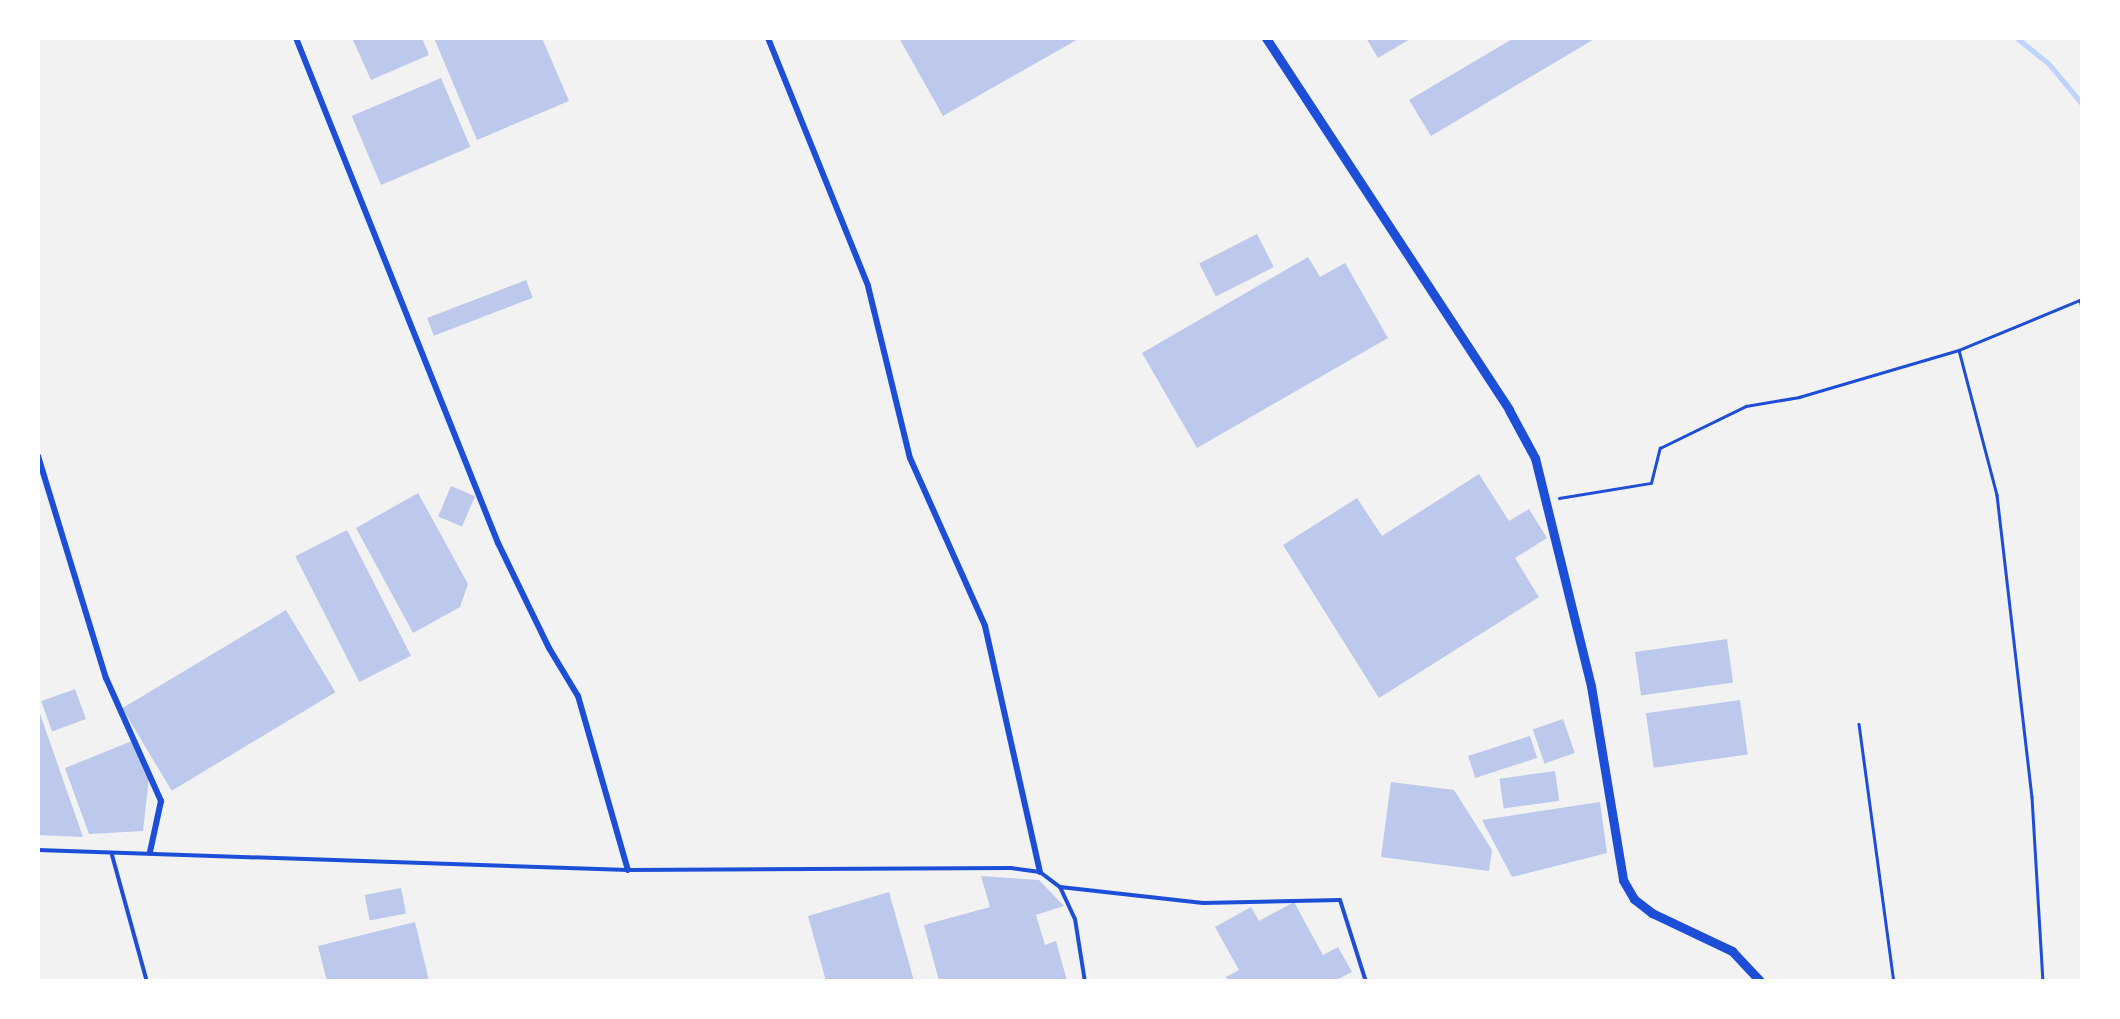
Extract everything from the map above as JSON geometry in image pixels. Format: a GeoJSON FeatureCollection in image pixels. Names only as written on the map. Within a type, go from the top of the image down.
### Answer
{"type":"FeatureCollection","features":[{"type":"Feature","properties":{"kind":"street"},"geometry":{"type":"LineString","coordinates":[[296,38],[498,543],[548,648],[578,696],[628,870]]}},
{"type":"Feature","properties":{"kind":"street"},"geometry":{"type":"LineString","coordinates":[[768,38],[868,286],[910,458],[985,626],[1040,872]]}},
{"type":"Feature","properties":{"kind":"street"},"geometry":{"type":"LineString","coordinates":[[1266,38],[1509,410],[1535,458],[1592,686],[1623,880],[1634,899],[1652,913],[1732,951],[1760,982]]}},
{"type":"Feature","properties":{"kind":"street"},"geometry":{"type":"LineString","coordinates":[[38,456],[106,678],[161,801],[150,852]]}},
{"type":"Feature","properties":{"kind":"lane"},"geometry":{"type":"LineString","coordinates":[[38,850],[628,870],[1012,868],[1040,872],[1060,887],[1075,919],[1085,982]]}},
{"type":"Feature","properties":{"kind":"lane"},"geometry":{"type":"LineString","coordinates":[[112,855],[147,982]]}},
{"type":"Feature","properties":{"kind":"lane"},"geometry":{"type":"LineString","coordinates":[[1060,887],[1203,904],[1340,900],[1366,982]]}},
{"type":"Feature","properties":{"kind":"path"},"geometry":{"type":"LineString","coordinates":[[1547,500],[1650,483],[1660,448],[1746,406],[1798,397],[1959,350],[2080,300],[2082,307]]}},
{"type":"Feature","properties":{"kind":"path"},"geometry":{"type":"LineString","coordinates":[[1959,350],[1997,495],[2032,797],[2043,982]]}},
{"type":"Feature","properties":{"kind":"path"},"geometry":{"type":"LineString","coordinates":[[1859,724],[1894,982]]}},
{"type":"Feature","properties":{"kind":"building"},"geometry":{"type":"Polygon","coordinates":[[[352,38],[422,38],[429,55],[371,80],[352,38]]]}},
{"type":"Feature","properties":{"kind":"building"},"geometry":{"type":"Polygon","coordinates":[[[434,38],[542,38],[569,101],[477,140],[434,38]]]}},
{"type":"Feature","properties":{"kind":"building"},"geometry":{"type":"Polygon","coordinates":[[[899,38],[1080,38],[943,116],[899,38]]]}},
{"type":"Feature","properties":{"kind":"building"},"geometry":{"type":"Polygon","coordinates":[[[1366,38],[1412,38],[1378,58],[1366,38]]]}},
{"type":"Feature","properties":{"kind":"building"},"geometry":{"type":"Polygon","coordinates":[[[1514,38],[1596,38],[1431,136],[1409,100],[1514,38]]]}},
{"type":"Feature","properties":{"kind":"building"},"geometry":{"type":"Polygon","coordinates":[[[441,78],[470,147],[381,185],[352,116],[441,78]]]}},
{"type":"Feature","properties":{"kind":"building"},"geometry":{"type":"Polygon","coordinates":[[[1257,234],[1274,267],[1216,296],[1199,264],[1257,234]]]}},
{"type":"Feature","properties":{"kind":"building"},"geometry":{"type":"Polygon","coordinates":[[[1308,257],[1320,277],[1345,263],[1388,338],[1197,448],[1142,353],[1308,257]]]}},
{"type":"Feature","properties":{"kind":"building"},"geometry":{"type":"Polygon","coordinates":[[[526,280],[533,298],[434,336],[427,318],[526,280]]]}},
{"type":"Feature","properties":{"kind":"building"},"geometry":{"type":"Polygon","coordinates":[[[1479,474],[1509,521],[1529,509],[1547,538],[1515,558],[1539,597],[1379,698],[1283,545],[1357,498],[1382,536],[1479,474]]]}},
{"type":"Feature","properties":{"kind":"building"},"geometry":{"type":"Polygon","coordinates":[[[451,486],[475,496],[462,527],[438,516],[451,486]]]}},
{"type":"Feature","properties":{"kind":"building"},"geometry":{"type":"Polygon","coordinates":[[[418,493],[468,584],[460,607],[413,633],[356,528],[418,493]]]}},
{"type":"Feature","properties":{"kind":"building"},"geometry":{"type":"Polygon","coordinates":[[[347,530],[411,656],[359,682],[295,556],[347,530]]]}},
{"type":"Feature","properties":{"kind":"building"},"geometry":{"type":"Polygon","coordinates":[[[286,610],[335,692],[172,791],[122,708],[286,610]]]}},
{"type":"Feature","properties":{"kind":"building"},"geometry":{"type":"Polygon","coordinates":[[[1727,639],[1733,683],[1641,696],[1635,652],[1727,639]]]}},
{"type":"Feature","properties":{"kind":"building"},"geometry":{"type":"Polygon","coordinates":[[[75,689],[86,719],[52,731],[41,701],[75,689]]]}},
{"type":"Feature","properties":{"kind":"building"},"geometry":{"type":"Polygon","coordinates":[[[1740,700],[1748,754],[1654,768],[1646,713],[1740,700]]]}},
{"type":"Feature","properties":{"kind":"building"},"geometry":{"type":"Polygon","coordinates":[[[38,708],[83,837],[38,835],[38,708]]]}},
{"type":"Feature","properties":{"kind":"building"},"geometry":{"type":"Polygon","coordinates":[[[1563,719],[1575,753],[1544,763],[1533,729],[1563,719]]]}},
{"type":"Feature","properties":{"kind":"building"},"geometry":{"type":"Polygon","coordinates":[[[1530,736],[1537,758],[1475,778],[1468,756],[1530,736]]]}},
{"type":"Feature","properties":{"kind":"building"},"geometry":{"type":"Polygon","coordinates":[[[132,741],[149,777],[143,831],[89,834],[65,768],[132,741]]]}},
{"type":"Feature","properties":{"kind":"building"},"geometry":{"type":"Polygon","coordinates":[[[1555,771],[1559,801],[1504,809],[1500,779],[1555,771]]]}},
{"type":"Feature","properties":{"kind":"building"},"geometry":{"type":"Polygon","coordinates":[[[1391,782],[1454,790],[1492,850],[1489,871],[1381,857],[1391,782]]]}},
{"type":"Feature","properties":{"kind":"building"},"geometry":{"type":"Polygon","coordinates":[[[1600,802],[1607,853],[1512,877],[1482,820],[1600,802]]]}},
{"type":"Feature","properties":{"kind":"building"},"geometry":{"type":"Polygon","coordinates":[[[981,876],[1039,880],[1064,906],[1036,915],[1045,945],[1056,941],[1067,981],[939,981],[924,925],[990,907],[981,876]]]}},
{"type":"Feature","properties":{"kind":"building"},"geometry":{"type":"Polygon","coordinates":[[[401,888],[406,914],[370,921],[365,895],[401,888]]]}},
{"type":"Feature","properties":{"kind":"building"},"geometry":{"type":"Polygon","coordinates":[[[889,892],[914,981],[826,981],[808,916],[889,892]]]}},
{"type":"Feature","properties":{"kind":"building"},"geometry":{"type":"Polygon","coordinates":[[[1294,902],[1323,955],[1338,947],[1352,972],[1334,981],[1228,981],[1226,977],[1239,970],[1215,927],[1251,907],[1259,921],[1294,902]]]}},
{"type":"Feature","properties":{"kind":"building"},"geometry":{"type":"Polygon","coordinates":[[[415,922],[429,981],[327,981],[318,946],[415,922]]]}},
{"type":"Feature","properties":{"kind":"waterway"},"geometry":{"type":"LineString","coordinates":[[2017,38],[2049,64],[2082,104]]}}]}
